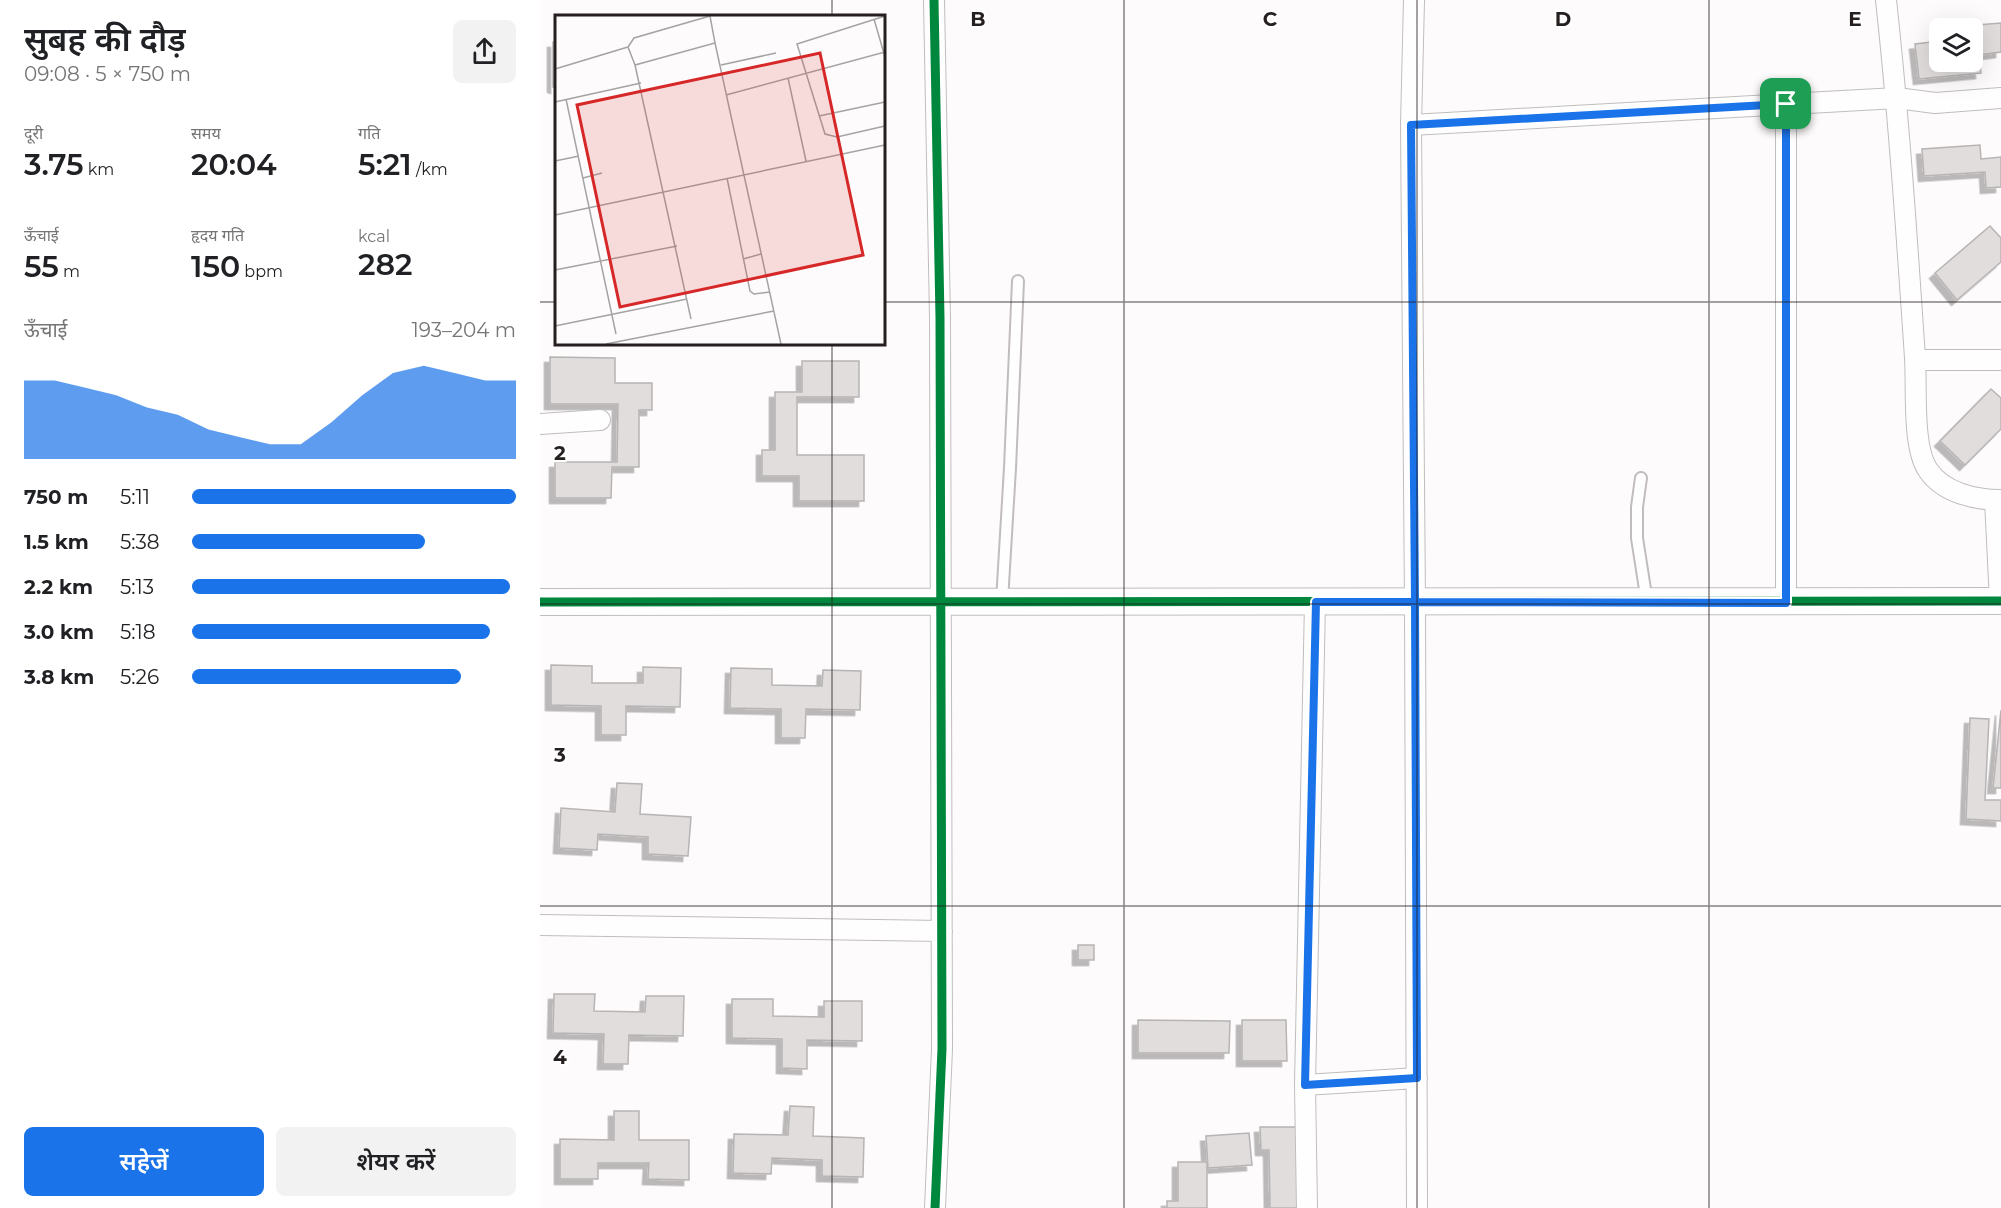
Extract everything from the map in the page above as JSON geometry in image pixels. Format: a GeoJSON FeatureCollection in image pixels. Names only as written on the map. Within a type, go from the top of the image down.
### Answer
{"type":"FeatureCollection","features":[{"type":"Feature","properties":{"kind":"street"},"geometry":{"type":"LineString","coordinates":[[934,0],[940,330],[942,931],[942,1049],[935,1208]]}},
{"type":"Feature","properties":{"kind":"street"},"geometry":{"type":"LineString","coordinates":[[1414,0],[1411,125],[1417,1208]]}},
{"type":"Feature","properties":{"kind":"street"},"geometry":{"type":"LineString","coordinates":[[540,602],[1786,603],[2000,601],[1998,500],[1971,496],[1950,489],[1928,471],[1919,452],[1897,98],[1886,0]]}},
{"type":"Feature","properties":{"kind":"street"},"geometry":{"type":"LineString","coordinates":[[1411,125],[1897,98],[1935,103],[2001,98]]}},
{"type":"Feature","properties":{"kind":"street"},"geometry":{"type":"LineString","coordinates":[[1786,104],[1786,603]]}},
{"type":"Feature","properties":{"kind":"street"},"geometry":{"type":"LineString","coordinates":[[1915,360],[2001,360]]}},
{"type":"Feature","properties":{"kind":"street"},"geometry":{"type":"LineString","coordinates":[[540,424],[600,420]]}},
{"type":"Feature","properties":{"kind":"street"},"geometry":{"type":"LineString","coordinates":[[1307,1208],[1305,1085],[1316,602]]}},
{"type":"Feature","properties":{"kind":"street"},"geometry":{"type":"LineString","coordinates":[[540,925],[942,931]]}},
{"type":"Feature","properties":{"kind":"street"},"geometry":{"type":"LineString","coordinates":[[1305,1085],[1417,1078]]}},
{"type":"Feature","properties":{"kind":"lane"},"geometry":{"type":"LineString","coordinates":[[1002,602],[1017,281]]}},
{"type":"Feature","properties":{"kind":"lane"},"geometry":{"type":"LineString","coordinates":[[1641,478],[1637,507],[1637,538],[1647,602]]}},
{"type":"Feature","properties":{"kind":"building"},"geometry":{"type":"Polygon","coordinates":[[[2001,23],[2001,52],[1983,54],[1983,24],[2001,23]]]}},
{"type":"Feature","properties":{"kind":"building"},"geometry":{"type":"Polygon","coordinates":[[[553,42],[555,42],[555,88],[553,87],[553,42]]]}},
{"type":"Feature","properties":{"kind":"building"},"geometry":{"type":"Polygon","coordinates":[[[1929,42],[1929,72],[1981,73],[1919,79],[1915,44],[1929,42]]]}},
{"type":"Feature","properties":{"kind":"building"},"geometry":{"type":"Polygon","coordinates":[[[1980,145],[1981,159],[2001,157],[2001,187],[1986,188],[1985,172],[1924,176],[1922,149],[1980,145]]]}},
{"type":"Feature","properties":{"kind":"building"},"geometry":{"type":"Polygon","coordinates":[[[1990,226],[2001,238],[2001,262],[1957,300],[1935,273],[1990,226]]]}},
{"type":"Feature","properties":{"kind":"building"},"geometry":{"type":"Polygon","coordinates":[[[550,357],[615,358],[615,383],[652,383],[652,410],[639,410],[639,467],[612,467],[611,498],[555,498],[555,462],[617,462],[618,404],[550,404],[550,357]]]}},
{"type":"Feature","properties":{"kind":"building"},"geometry":{"type":"Polygon","coordinates":[[[802,361],[859,361],[859,397],[797,397],[797,455],[864,455],[864,501],[799,501],[799,476],[762,476],[762,450],[775,450],[775,392],[802,392],[802,361]]]}},
{"type":"Feature","properties":{"kind":"building"},"geometry":{"type":"Polygon","coordinates":[[[1991,389],[2001,398],[2001,429],[1965,465],[1940,441],[1991,389]]]}},
{"type":"Feature","properties":{"kind":"building"},"geometry":{"type":"Polygon","coordinates":[[[551,665],[592,666],[592,683],[643,683],[643,667],[681,668],[680,707],[626,706],[626,735],[601,735],[601,706],[551,705],[551,665]]]}},
{"type":"Feature","properties":{"kind":"building"},"geometry":{"type":"Polygon","coordinates":[[[731,668],[772,669],[772,685],[822,686],[823,670],[861,671],[860,710],[806,709],[805,738],[781,738],[781,709],[730,708],[731,668]]]}},
{"type":"Feature","properties":{"kind":"building"},"geometry":{"type":"Polygon","coordinates":[[[2001,710],[2001,788],[1993,788],[2001,710]]]}},
{"type":"Feature","properties":{"kind":"building"},"geometry":{"type":"Polygon","coordinates":[[[1970,718],[1989,719],[1985,800],[2001,800],[2001,821],[1966,819],[1970,718]]]}},
{"type":"Feature","properties":{"kind":"building"},"geometry":{"type":"Polygon","coordinates":[[[617,783],[642,784],[640,814],[691,817],[688,856],[648,854],[648,837],[598,834],[597,850],[559,848],[561,808],[615,812],[617,783]]]}},
{"type":"Feature","properties":{"kind":"building"},"geometry":{"type":"Polygon","coordinates":[[[1078,945],[1094,945],[1094,960],[1078,960],[1078,945]]]}},
{"type":"Feature","properties":{"kind":"building"},"geometry":{"type":"Polygon","coordinates":[[[554,994],[595,994],[594,1011],[645,1012],[646,996],[684,996],[683,1036],[629,1035],[628,1064],[603,1064],[604,1034],[553,1033],[554,994]]]}},
{"type":"Feature","properties":{"kind":"building"},"geometry":{"type":"Polygon","coordinates":[[[732,999],[773,999],[773,1016],[824,1017],[824,1001],[862,1001],[862,1041],[807,1040],[807,1069],[782,1068],[782,1039],[732,1038],[732,999]]]}},
{"type":"Feature","properties":{"kind":"building"},"geometry":{"type":"Polygon","coordinates":[[[1138,1020],[1230,1021],[1229,1053],[1138,1053],[1138,1020]]]}},
{"type":"Feature","properties":{"kind":"building"},"geometry":{"type":"Polygon","coordinates":[[[1242,1020],[1286,1020],[1287,1061],[1242,1061],[1242,1020]]]}},
{"type":"Feature","properties":{"kind":"building"},"geometry":{"type":"Polygon","coordinates":[[[790,1106],[814,1107],[813,1136],[864,1138],[863,1177],[822,1176],[822,1160],[772,1158],[771,1174],[733,1173],[734,1134],[788,1135],[790,1106]]]}},
{"type":"Feature","properties":{"kind":"building"},"geometry":{"type":"Polygon","coordinates":[[[614,1111],[639,1111],[639,1140],[689,1140],[689,1180],[648,1179],[649,1163],[598,1163],[598,1179],[560,1179],[560,1139],[614,1140],[614,1111]]]}},
{"type":"Feature","properties":{"kind":"building"},"geometry":{"type":"Polygon","coordinates":[[[1260,1127],[1301,1127],[1301,1208],[1270,1208],[1269,1150],[1261,1150],[1260,1127]]]}},
{"type":"Feature","properties":{"kind":"building"},"geometry":{"type":"Polygon","coordinates":[[[1249,1133],[1252,1165],[1208,1168],[1206,1136],[1249,1133]]]}},
{"type":"Feature","properties":{"kind":"building"},"geometry":{"type":"Polygon","coordinates":[[[1178,1162],[1207,1162],[1207,1208],[1167,1208],[1167,1201],[1178,1201],[1178,1162]]]}},
{"type":"Feature","properties":{"kind":"cycle path"},"geometry":{"type":"LineString","coordinates":[[934,0],[940,318],[942,1049],[935,1208]]}},
{"type":"Feature","properties":{"kind":"cycle path"},"geometry":{"type":"LineString","coordinates":[[540,602],[2001,601]]}},
{"type":"Feature","properties":{"kind":"route"},"geometry":{"type":"LineString","coordinates":[[1786,104],[1411,125],[1415,602],[1316,602],[1305,1085],[1417,1078],[1415,602],[1786,603],[1786,104]]}}]}
